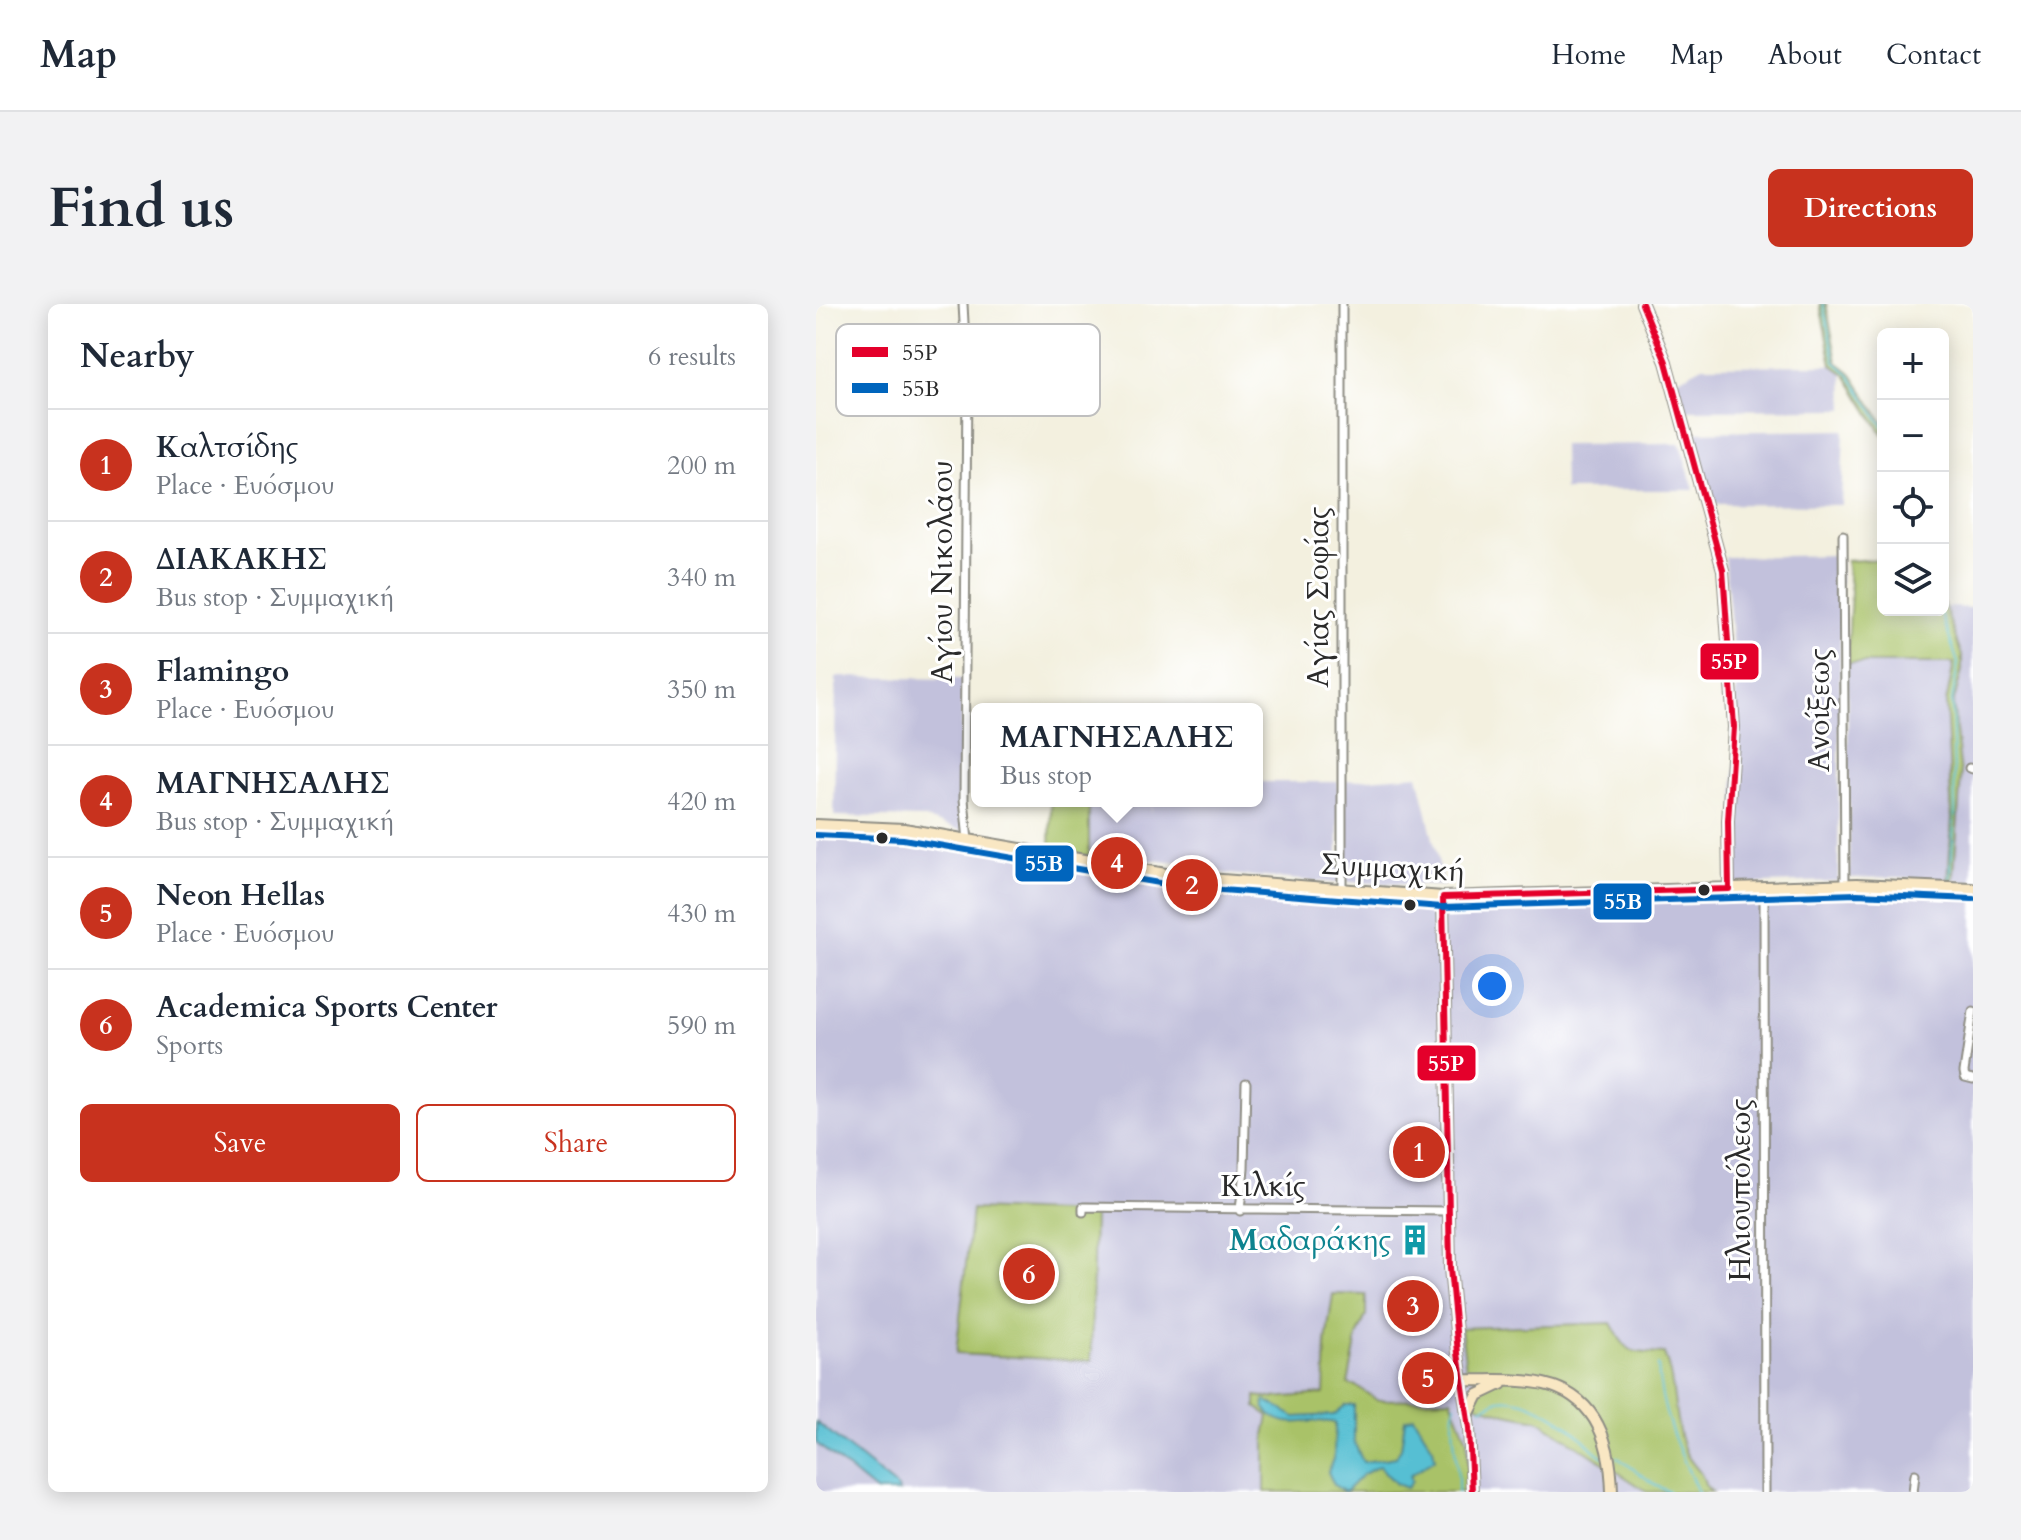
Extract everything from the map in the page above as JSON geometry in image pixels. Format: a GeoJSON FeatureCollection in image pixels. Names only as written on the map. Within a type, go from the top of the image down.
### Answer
{"type":"FeatureCollection","features":[{"type":"Feature","properties":{"kind":"main road"},"geometry":{"type":"LineString","coordinates":[[1642,304],[1666,362],[1723,570],[1734,727],[1728,821],[1729,889]]}},
{"type":"Feature","properties":{"kind":"main road","name":"Συμμαχική"},"geometry":{"type":"LineString","coordinates":[[816,825],[884,826],[1183,877],[1443,897],[1896,884],[1973,889]]}},
{"type":"Feature","properties":{"kind":"main road"},"geometry":{"type":"LineString","coordinates":[[1443,897],[1451,1279],[1468,1417],[1472,1492]]}},
{"type":"Feature","properties":{"kind":"main road"},"geometry":{"type":"LineString","coordinates":[[1462,1380],[1545,1384],[1568,1394],[1597,1422],[1608,1446],[1612,1492]]}},
{"type":"Feature","properties":{"kind":"main road"},"geometry":{"type":"LineString","coordinates":[[1462,1380],[1476,1389],[1506,1382]]}},
{"type":"Feature","properties":{"kind":"main road"},"geometry":{"type":"LineString","coordinates":[[1468,1417],[1475,1399],[1489,1388]]}},
{"type":"Feature","properties":{"kind":"street","name":"Αγίου Νικολάου"},"geometry":{"type":"LineString","coordinates":[[963,304],[964,324]]}},
{"type":"Feature","properties":{"kind":"street","name":"Αγίας Σοφίας"},"geometry":{"type":"LineString","coordinates":[[1342,304],[1342,891]]}},
{"type":"Feature","properties":{"kind":"street","name":"Αγίου Νικολάου"},"geometry":{"type":"LineString","coordinates":[[967,416],[964,799],[968,841]]}},
{"type":"Feature","properties":{"kind":"street","name":"Ανοίξεως"},"geometry":{"type":"LineString","coordinates":[[1843,535],[1845,885]]}},
{"type":"Feature","properties":{"kind":"street","name":"Ηλιουπόλεως"},"geometry":{"type":"LineString","coordinates":[[1764,887],[1765,1492]]}},
{"type":"Feature","properties":{"kind":"street"},"geometry":{"type":"LineString","coordinates":[[1969,1078],[1973,1011]]}},
{"type":"Feature","properties":{"kind":"street"},"geometry":{"type":"LineString","coordinates":[[1240,1211],[1246,1083]]}},
{"type":"Feature","properties":{"kind":"street","name":"Κιλκίς"},"geometry":{"type":"LineString","coordinates":[[1083,1212],[1083,1207],[1448,1211]]}},
{"type":"Feature","properties":{"kind":"street"},"geometry":{"type":"LineString","coordinates":[[1913,1492],[1915,1474]]}},
{"type":"Feature","properties":{"kind":"shaded area"},"geometry":{"type":"Polygon","coordinates":[[[1832,365],[1843,373],[1844,409],[1685,410],[1676,380],[1703,366],[1832,365]]]}},
{"type":"Feature","properties":{"kind":"shaded area"},"geometry":{"type":"Polygon","coordinates":[[[1844,430],[1841,505],[1712,504],[1689,432],[1844,430]]]}},
{"type":"Feature","properties":{"kind":"shaded area"},"geometry":{"type":"Polygon","coordinates":[[[1680,444],[1694,490],[1564,490],[1563,445],[1680,444]]]}},
{"type":"Feature","properties":{"kind":"shaded area"},"geometry":{"type":"Polygon","coordinates":[[[1841,555],[1838,881],[1733,884],[1736,685],[1725,557],[1841,555]]]}},
{"type":"Feature","properties":{"kind":"shaded area"},"geometry":{"type":"Polygon","coordinates":[[[1949,607],[1973,608],[1973,882],[1897,877],[1850,878],[1847,663],[1954,663],[1946,616],[1949,616],[1949,607]]]}},
{"type":"Feature","properties":{"kind":"shaded area"},"geometry":{"type":"Polygon","coordinates":[[[836,677],[962,679],[963,831],[924,818],[834,816],[836,677]]]}},
{"type":"Feature","properties":{"kind":"shaded area"},"geometry":{"type":"Polygon","coordinates":[[[1418,775],[1444,886],[1346,882],[1344,781],[1418,775]]]}},
{"type":"Feature","properties":{"kind":"shaded area"},"geometry":{"type":"Polygon","coordinates":[[[1263,782],[1338,782],[1338,883],[1228,874],[1190,868],[1186,864],[1147,862],[1144,857],[1137,856],[1125,861],[1089,856],[1089,807],[1151,807],[1151,816],[1152,807],[1263,807],[1263,782]]]}},
{"type":"Feature","properties":{"kind":"shaded area"},"geometry":{"type":"Polygon","coordinates":[[[816,829],[891,833],[1239,888],[1525,900],[1913,889],[1973,893],[1973,1492],[816,1492],[816,829]]]}},
{"type":"Feature","properties":{"kind":"green space"},"geometry":{"type":"Polygon","coordinates":[[[1820,304],[1826,304],[1837,362],[1850,372],[1877,413],[1877,425],[1846,375],[1832,365],[1820,304]]]}},
{"type":"Feature","properties":{"kind":"green space"},"geometry":{"type":"Polygon","coordinates":[[[1877,559],[1877,616],[1948,616],[1962,656],[1962,670],[1953,704],[1961,774],[1953,886],[1948,886],[1952,818],[1946,703],[1954,663],[1847,663],[1851,591],[1846,561],[1877,559]]]}},
{"type":"Feature","properties":{"kind":"green space"},"geometry":{"type":"Polygon","coordinates":[[[1051,807],[1089,807],[1089,856],[1050,850],[1051,807]]]}},
{"type":"Feature","properties":{"kind":"green space"},"geometry":{"type":"Polygon","coordinates":[[[972,1209],[1094,1213],[1091,1361],[956,1354],[972,1209]]]}},
{"type":"Feature","properties":{"kind":"green space"},"geometry":{"type":"Polygon","coordinates":[[[1333,1294],[1366,1295],[1366,1315],[1357,1337],[1348,1384],[1377,1400],[1451,1399],[1467,1440],[1469,1492],[1265,1492],[1265,1436],[1269,1416],[1256,1407],[1256,1396],[1272,1398],[1324,1394],[1326,1342],[1333,1294]]]}},
{"type":"Feature","properties":{"kind":"green space"},"geometry":{"type":"Polygon","coordinates":[[[1611,1323],[1630,1350],[1664,1354],[1682,1441],[1688,1458],[1712,1492],[1648,1492],[1538,1420],[1475,1404],[1478,1379],[1466,1369],[1461,1328],[1611,1323]]]}},
{"type":"Feature","properties":{"kind":"water"},"geometry":{"type":"Polygon","coordinates":[[[1279,885],[1374,901],[1336,901],[1329,895],[1323,898],[1271,896],[1222,889],[1279,885]]]}},
{"type":"Feature","properties":{"kind":"water"},"geometry":{"type":"Polygon","coordinates":[[[1265,1400],[1295,1417],[1333,1415],[1346,1405],[1354,1405],[1354,1442],[1363,1462],[1396,1457],[1401,1448],[1405,1419],[1413,1416],[1433,1448],[1435,1459],[1410,1475],[1412,1481],[1407,1488],[1396,1484],[1379,1466],[1362,1475],[1345,1492],[1334,1485],[1328,1472],[1334,1456],[1335,1423],[1279,1420],[1264,1407],[1265,1400]]]}},
{"type":"Feature","properties":{"kind":"water"},"geometry":{"type":"Polygon","coordinates":[[[816,1422],[898,1488],[899,1492],[876,1492],[816,1443],[816,1422]]]}},
{"type":"Feature","properties":{"kind":"waterway"},"geometry":{"type":"LineString","coordinates":[[1823,304],[1835,362],[1848,373],[1877,417]]}},
{"type":"Feature","properties":{"kind":"waterway"},"geometry":{"type":"LineString","coordinates":[[1942,616],[1958,663],[1952,701],[1955,809],[1950,884]]}},
{"type":"Feature","properties":{"kind":"waterway"},"geometry":{"type":"LineString","coordinates":[[1658,1365],[1667,1415],[1698,1492]]}},
{"type":"Feature","properties":{"kind":"waterway"},"geometry":{"type":"LineString","coordinates":[[1481,1408],[1509,1399],[1531,1405],[1563,1423],[1604,1457]]}},
{"type":"Feature","properties":{"kind":"waterway"},"geometry":{"type":"LineString","coordinates":[[1455,1405],[1453,1427],[1458,1492]]}},
{"type":"Feature","properties":{"kind":"waterway"},"geometry":{"type":"LineString","coordinates":[[1617,1457],[1670,1492]]}},
{"type":"Feature","properties":{"kind":"transit line","name":"55Ρ"},"geometry":{"type":"LineString","coordinates":[[1472,1492],[1469,1428],[1450,1268],[1443,897],[1729,889],[1728,821],[1734,727],[1723,570],[1666,362],[1642,304]]}},
{"type":"Feature","properties":{"kind":"transit line","name":"55Β"},"geometry":{"type":"LineString","coordinates":[[816,835],[903,839],[1182,887],[1442,907],[1857,894],[1973,899]]}},
{"type":"Feature","properties":{"kind":"place","name":"ΜΑΓΝΗΣΑΛΗΣ"},"geometry":{"type":"Point","coordinates":[1117,863]}},
{"type":"Feature","properties":{"kind":"place","name":"ΔΙΑΚΑΚΗΣ"},"geometry":{"type":"Point","coordinates":[1192,885]}},
{"type":"Feature","properties":{"kind":"place","name":"Καλτσίδης"},"geometry":{"type":"Point","coordinates":[1419,1152]}},
{"type":"Feature","properties":{"kind":"place","name":"Μαδαράκης"},"geometry":{"type":"Point","coordinates":[1415,1240]}},
{"type":"Feature","properties":{"kind":"place","name":"Academica Sports Center"},"geometry":{"type":"Point","coordinates":[1029,1274]}},
{"type":"Feature","properties":{"kind":"place","name":"Flamingo"},"geometry":{"type":"Point","coordinates":[1413,1306]}},
{"type":"Feature","properties":{"kind":"place","name":"Neon Hellas"},"geometry":{"type":"Point","coordinates":[1428,1378]}}]}
